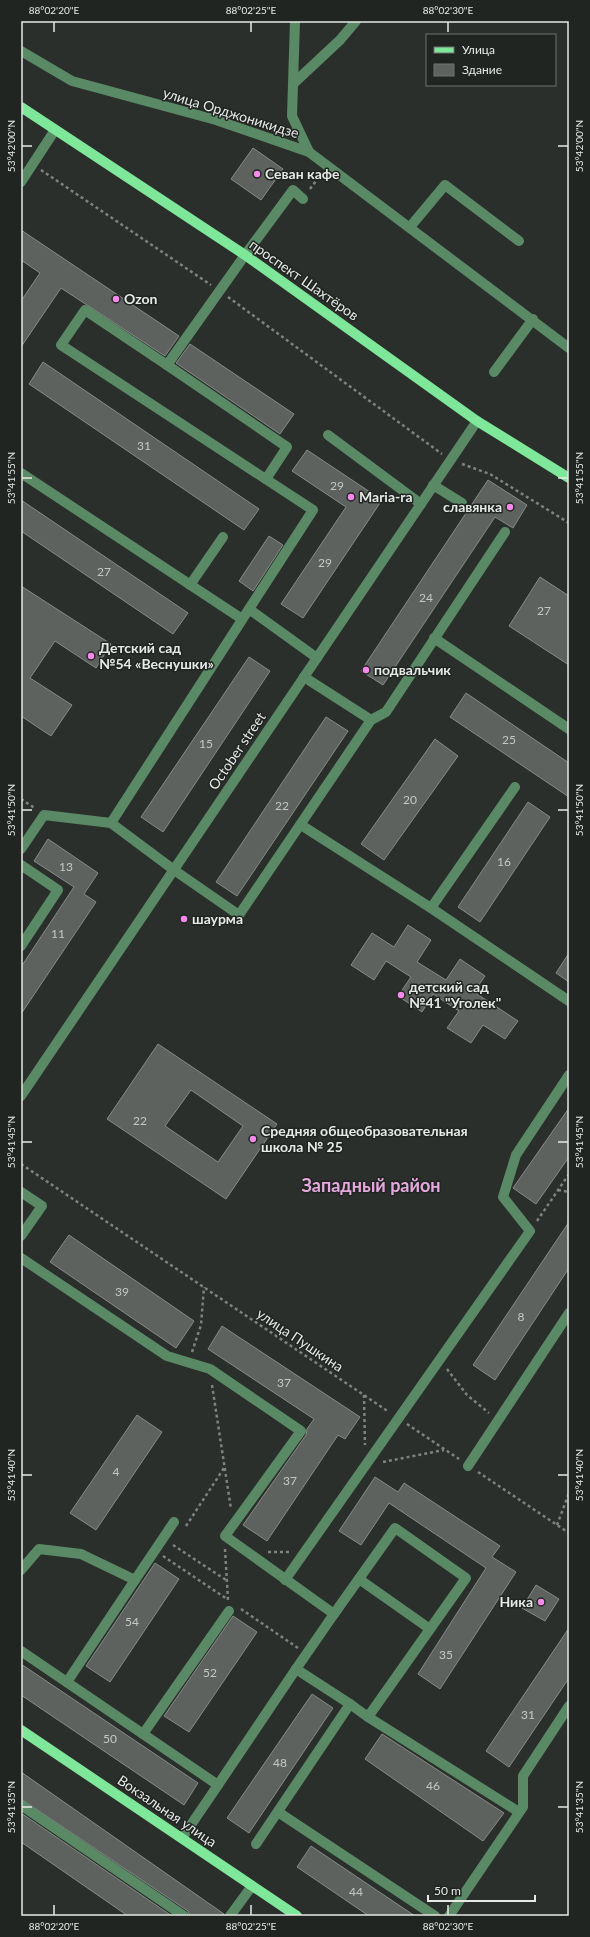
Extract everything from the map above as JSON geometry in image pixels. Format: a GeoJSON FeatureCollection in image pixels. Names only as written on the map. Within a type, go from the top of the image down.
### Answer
{"type":"FeatureCollection","features":[{"type":"Feature","properties":{"kind":"main road","name":"проспект Шахтёров"},"geometry":{"type":"LineString","coordinates":[[21,107],[245,255],[477,421],[569,478]]}},
{"type":"Feature","properties":{"kind":"main road","name":"Вокзальная улица"},"geometry":{"type":"LineString","coordinates":[[21,1730],[297,1916]]}},
{"type":"Feature","properties":{"kind":"street"},"geometry":{"type":"LineString","coordinates":[[295,21],[292,116],[309,152]]}},
{"type":"Feature","properties":{"kind":"street"},"geometry":{"type":"LineString","coordinates":[[294,83],[340,40],[356,21]]}},
{"type":"Feature","properties":{"kind":"street","name":"улица Орджоникидзе"},"geometry":{"type":"LineString","coordinates":[[21,51],[72,81],[216,120],[309,152],[533,319],[569,348]]}},
{"type":"Feature","properties":{"kind":"street"},"geometry":{"type":"LineString","coordinates":[[21,182],[55,130]]}},
{"type":"Feature","properties":{"kind":"street"},"geometry":{"type":"LineString","coordinates":[[410,227],[446,186],[519,241]]}},
{"type":"Feature","properties":{"kind":"street"},"geometry":{"type":"LineString","coordinates":[[168,365],[219,290],[293,190],[305,196]]}},
{"type":"Feature","properties":{"kind":"street"},"geometry":{"type":"LineString","coordinates":[[111,822],[313,510],[61,345],[85,310],[287,447],[266,479]]}},
{"type":"Feature","properties":{"kind":"street"},"geometry":{"type":"LineString","coordinates":[[494,372],[533,319]]}},
{"type":"Feature","properties":{"kind":"street","name":"October street"},"geometry":{"type":"LineString","coordinates":[[21,1096],[477,421]]}},
{"type":"Feature","properties":{"kind":"street"},"geometry":{"type":"LineString","coordinates":[[328,434],[421,504]]}},
{"type":"Feature","properties":{"kind":"street"},"geometry":{"type":"LineString","coordinates":[[21,472],[242,619]]}},
{"type":"Feature","properties":{"kind":"street"},"geometry":{"type":"LineString","coordinates":[[433,486],[462,503]]}},
{"type":"Feature","properties":{"kind":"street"},"geometry":{"type":"LineString","coordinates":[[21,849],[44,815],[111,822],[174,870],[239,915],[371,720],[386,712],[505,532]]}},
{"type":"Feature","properties":{"kind":"street"},"geometry":{"type":"LineString","coordinates":[[190,584],[223,537]]}},
{"type":"Feature","properties":{"kind":"street"},"geometry":{"type":"LineString","coordinates":[[249,609],[317,658]]}},
{"type":"Feature","properties":{"kind":"street"},"geometry":{"type":"LineString","coordinates":[[434,638],[569,729]]}},
{"type":"Feature","properties":{"kind":"street"},"geometry":{"type":"LineString","coordinates":[[304,677],[371,720]]}},
{"type":"Feature","properties":{"kind":"street"},"geometry":{"type":"LineString","coordinates":[[431,908],[515,787]]}},
{"type":"Feature","properties":{"kind":"street"},"geometry":{"type":"LineString","coordinates":[[301,825],[431,908],[569,1001]]}},
{"type":"Feature","properties":{"kind":"street"},"geometry":{"type":"LineString","coordinates":[[21,865],[58,890],[21,946]]}},
{"type":"Feature","properties":{"kind":"street"},"geometry":{"type":"LineString","coordinates":[[285,1580],[530,1231],[503,1197],[516,1155],[569,1075]]}},
{"type":"Feature","properties":{"kind":"street"},"geometry":{"type":"LineString","coordinates":[[21,1192],[42,1206],[21,1236]]}},
{"type":"Feature","properties":{"kind":"street"},"geometry":{"type":"LineString","coordinates":[[21,1258],[167,1356],[210,1369],[301,1431],[224,1536],[334,1614]]}},
{"type":"Feature","properties":{"kind":"street"},"geometry":{"type":"LineString","coordinates":[[468,1466],[569,1313]]}},
{"type":"Feature","properties":{"kind":"street"},"geometry":{"type":"LineString","coordinates":[[66,1682],[174,1522]]}},
{"type":"Feature","properties":{"kind":"street"},"geometry":{"type":"LineString","coordinates":[[182,1838],[296,1669],[395,1528],[466,1578],[368,1717]]}},
{"type":"Feature","properties":{"kind":"street"},"geometry":{"type":"LineString","coordinates":[[21,1570],[39,1549],[81,1554],[135,1580]]}},
{"type":"Feature","properties":{"kind":"street"},"geometry":{"type":"LineString","coordinates":[[359,1579],[430,1629]]}},
{"type":"Feature","properties":{"kind":"street"},"geometry":{"type":"LineString","coordinates":[[143,1734],[228,1611]]}},
{"type":"Feature","properties":{"kind":"street"},"geometry":{"type":"LineString","coordinates":[[21,1651],[218,1785]]}},
{"type":"Feature","properties":{"kind":"street"},"geometry":{"type":"LineString","coordinates":[[296,1669],[368,1717],[519,1812]]}},
{"type":"Feature","properties":{"kind":"street"},"geometry":{"type":"LineString","coordinates":[[256,1844],[350,1704]]}},
{"type":"Feature","properties":{"kind":"street"},"geometry":{"type":"LineString","coordinates":[[449,1916],[522,1807],[522,1776],[569,1706]]}},
{"type":"Feature","properties":{"kind":"street"},"geometry":{"type":"LineString","coordinates":[[21,1805],[184,1916]]}},
{"type":"Feature","properties":{"kind":"street"},"geometry":{"type":"LineString","coordinates":[[278,1812],[435,1916]]}},
{"type":"Feature","properties":{"kind":"street"},"geometry":{"type":"LineString","coordinates":[[230,1916],[252,1886]]}},
{"type":"Feature","properties":{"kind":"path"},"geometry":{"type":"LineString","coordinates":[[33,164],[219,290],[450,460],[490,474],[569,523]]}},
{"type":"Feature","properties":{"kind":"path"},"geometry":{"type":"LineString","coordinates":[[305,196],[321,175]]}},
{"type":"Feature","properties":{"kind":"path"},"geometry":{"type":"LineString","coordinates":[[21,800],[44,815]]}},
{"type":"Feature","properties":{"kind":"path","name":"улица Пушкина"},"geometry":{"type":"LineString","coordinates":[[21,1164],[569,1533]]}},
{"type":"Feature","properties":{"kind":"path"},"geometry":{"type":"LineString","coordinates":[[530,1231],[569,1174]]}},
{"type":"Feature","properties":{"kind":"path"},"geometry":{"type":"LineString","coordinates":[[558,1190],[569,1192]]}},
{"type":"Feature","properties":{"kind":"path"},"geometry":{"type":"LineString","coordinates":[[188,1362],[201,1325],[204,1287]]}},
{"type":"Feature","properties":{"kind":"path"},"geometry":{"type":"LineString","coordinates":[[440,1359],[467,1395],[498,1421]]}},
{"type":"Feature","properties":{"kind":"path"},"geometry":{"type":"LineString","coordinates":[[210,1369],[233,1524]]}},
{"type":"Feature","properties":{"kind":"path"},"geometry":{"type":"LineString","coordinates":[[182,1532],[224,1468]]}},
{"type":"Feature","properties":{"kind":"path"},"geometry":{"type":"LineString","coordinates":[[557,1525],[569,1493]]}},
{"type":"Feature","properties":{"kind":"path"},"geometry":{"type":"LineString","coordinates":[[224,1536],[228,1611]]}},
{"type":"Feature","properties":{"kind":"path"},"geometry":{"type":"LineString","coordinates":[[178,1538],[173,1545],[226,1580]]}},
{"type":"Feature","properties":{"kind":"path"},"geometry":{"type":"LineString","coordinates":[[264,1551],[305,1552]]}},
{"type":"Feature","properties":{"kind":"building","name":"Севан кафе"},"geometry":{"type":"Polygon","coordinates":[[[253,148],[283,169],[261,200],[231,179],[253,148]]]}},
{"type":"Feature","properties":{"kind":"building"},"geometry":{"type":"Polygon","coordinates":[[[21,230],[179,336],[165,356],[61,288],[21,347],[21,301],[40,273],[21,260],[21,230]]]}},
{"type":"Feature","properties":{"kind":"building"},"geometry":{"type":"Polygon","coordinates":[[[190,344],[294,414],[280,434],[176,363],[190,344]]]}},
{"type":"Feature","properties":{"kind":"building"},"geometry":{"type":"Polygon","coordinates":[[[43,362],[259,509],[244,530],[29,384],[43,362]]]}},
{"type":"Feature","properties":{"kind":"building"},"geometry":{"type":"Polygon","coordinates":[[[307,450],[382,500],[303,618],[281,604],[346,507],[292,471],[307,450]]]}},
{"type":"Feature","properties":{"kind":"building"},"geometry":{"type":"Polygon","coordinates":[[[488,480],[527,505],[513,528],[495,517],[383,685],[361,671],[488,480]]]}},
{"type":"Feature","properties":{"kind":"building"},"geometry":{"type":"Polygon","coordinates":[[[21,500],[188,613],[173,634],[21,531],[21,500]]]}},
{"type":"Feature","properties":{"kind":"building"},"geometry":{"type":"Polygon","coordinates":[[[269,536],[283,545],[253,591],[239,581],[269,536]]]}},
{"type":"Feature","properties":{"kind":"building"},"geometry":{"type":"Polygon","coordinates":[[[540,577],[569,596],[569,665],[509,626],[540,577]]]}},
{"type":"Feature","properties":{"kind":"building","name":"Детский сад №54 «Веснушки»"},"geometry":{"type":"Polygon","coordinates":[[[21,586],[111,644],[96,668],[55,641],[30,678],[72,705],[51,736],[21,716],[21,586]]]}},
{"type":"Feature","properties":{"kind":"building"},"geometry":{"type":"Polygon","coordinates":[[[249,657],[270,671],[163,832],[141,817],[249,657]]]}},
{"type":"Feature","properties":{"kind":"building"},"geometry":{"type":"Polygon","coordinates":[[[466,693],[569,763],[569,797],[450,717],[466,693]]]}},
{"type":"Feature","properties":{"kind":"building"},"geometry":{"type":"Polygon","coordinates":[[[326,717],[348,731],[237,896],[216,882],[326,717]]]}},
{"type":"Feature","properties":{"kind":"building"},"geometry":{"type":"Polygon","coordinates":[[[435,739],[458,756],[384,860],[361,844],[435,739]]]}},
{"type":"Feature","properties":{"kind":"building"},"geometry":{"type":"Polygon","coordinates":[[[528,802],[550,817],[480,922],[458,907],[528,802]]]}},
{"type":"Feature","properties":{"kind":"building"},"geometry":{"type":"Polygon","coordinates":[[[48,839],[98,873],[84,894],[96,902],[21,1014],[21,967],[74,887],[34,861],[48,839]]]}},
{"type":"Feature","properties":{"kind":"building"},"geometry":{"type":"Polygon","coordinates":[[[408,925],[431,940],[417,962],[446,980],[460,959],[485,976],[474,992],[518,1021],[505,1039],[483,1025],[471,1043],[447,1028],[459,1011],[433,994],[422,1012],[398,996],[411,977],[386,961],[374,980],[351,965],[372,933],[394,947],[408,925]]]}},
{"type":"Feature","properties":{"kind":"building"},"geometry":{"type":"Polygon","coordinates":[[[569,953],[569,982],[556,973],[569,953]]]}},
{"type":"Feature","properties":{"kind":"building"},"geometry":{"type":"Polygon","coordinates":[[[158,1044],[277,1124],[226,1199],[107,1119],[158,1044]],[[191,1090],[165,1126],[218,1162],[243,1126],[191,1090]]]}},
{"type":"Feature","properties":{"kind":"building"},"geometry":{"type":"Polygon","coordinates":[[[569,1108],[569,1157],[536,1204],[513,1188],[569,1108]]]}},
{"type":"Feature","properties":{"kind":"building"},"geometry":{"type":"Polygon","coordinates":[[[569,1222],[569,1268],[495,1380],[473,1365],[569,1222]]]}},
{"type":"Feature","properties":{"kind":"building"},"geometry":{"type":"Polygon","coordinates":[[[69,1235],[194,1321],[176,1348],[50,1262],[69,1235]]]}},
{"type":"Feature","properties":{"kind":"building"},"geometry":{"type":"Polygon","coordinates":[[[222,1326],[360,1417],[345,1439],[338,1435],[267,1541],[243,1525],[306,1435],[307,1429],[314,1419],[208,1349],[222,1326]]]}},
{"type":"Feature","properties":{"kind":"building"},"geometry":{"type":"Polygon","coordinates":[[[137,1415],[162,1432],[96,1530],[70,1513],[137,1415]]]}},
{"type":"Feature","properties":{"kind":"building"},"geometry":{"type":"Polygon","coordinates":[[[375,1477],[398,1492],[404,1483],[500,1546],[492,1557],[516,1572],[440,1689],[418,1674],[486,1568],[389,1503],[361,1545],[339,1531],[375,1477]]]}},
{"type":"Feature","properties":{"kind":"building"},"geometry":{"type":"Polygon","coordinates":[[[155,1563],[179,1579],[110,1682],[86,1666],[155,1563]]]}},
{"type":"Feature","properties":{"kind":"building"},"geometry":{"type":"Polygon","coordinates":[[[536,1585],[559,1599],[545,1621],[522,1608],[536,1585]]]}},
{"type":"Feature","properties":{"kind":"building"},"geometry":{"type":"Polygon","coordinates":[[[233,1616],[257,1632],[189,1732],[164,1716],[233,1616]]]}},
{"type":"Feature","properties":{"kind":"building"},"geometry":{"type":"Polygon","coordinates":[[[569,1628],[569,1678],[509,1767],[486,1751],[569,1628]]]}},
{"type":"Feature","properties":{"kind":"building"},"geometry":{"type":"Polygon","coordinates":[[[21,1664],[198,1783],[184,1805],[21,1695],[21,1664]]]}},
{"type":"Feature","properties":{"kind":"building"},"geometry":{"type":"Polygon","coordinates":[[[312,1694],[333,1708],[249,1833],[227,1818],[312,1694]]]}},
{"type":"Feature","properties":{"kind":"building"},"geometry":{"type":"Polygon","coordinates":[[[382,1734],[504,1813],[483,1841],[365,1759],[382,1734]]]}},
{"type":"Feature","properties":{"kind":"building"},"geometry":{"type":"Polygon","coordinates":[[[21,1772],[224,1914],[224,1916],[190,1916],[188,1911],[21,1799],[21,1772]]]}},
{"type":"Feature","properties":{"kind":"building"},"geometry":{"type":"Polygon","coordinates":[[[21,1813],[172,1916],[128,1916],[21,1842],[21,1813]]]}},
{"type":"Feature","properties":{"kind":"building"},"geometry":{"type":"Polygon","coordinates":[[[311,1846],[415,1916],[369,1916],[297,1867],[311,1846]]]}},
{"type":"Feature","properties":{"kind":"place","name":"Севан кафе"},"geometry":{"type":"Point","coordinates":[257,174]}},
{"type":"Feature","properties":{"kind":"place","name":"Ozon"},"geometry":{"type":"Point","coordinates":[116,299]}},
{"type":"Feature","properties":{"kind":"place","name":"Maria-ra"},"geometry":{"type":"Point","coordinates":[351,497]}},
{"type":"Feature","properties":{"kind":"place","name":"славянка"},"geometry":{"type":"Point","coordinates":[510,507]}},
{"type":"Feature","properties":{"kind":"place","name":"Детский сад №54 «Веснушки»"},"geometry":{"type":"Point","coordinates":[91,656]}},
{"type":"Feature","properties":{"kind":"place","name":"подвальчик"},"geometry":{"type":"Point","coordinates":[366,670]}},
{"type":"Feature","properties":{"kind":"place","name":"шаурма"},"geometry":{"type":"Point","coordinates":[184,919]}},
{"type":"Feature","properties":{"kind":"place","name":"детский сад №41 \"Уголек\""},"geometry":{"type":"Point","coordinates":[401,995]}},
{"type":"Feature","properties":{"kind":"place","name":"Средняя общеобразовательная школа № 25"},"geometry":{"type":"Point","coordinates":[253,1139]}},
{"type":"Feature","properties":{"kind":"place","name":"Ника"},"geometry":{"type":"Point","coordinates":[541,1602]}},
{"type":"Feature","properties":{"kind":"district","name":"Западный район"},"geometry":{"type":"Point","coordinates":[371,1186]}}]}
